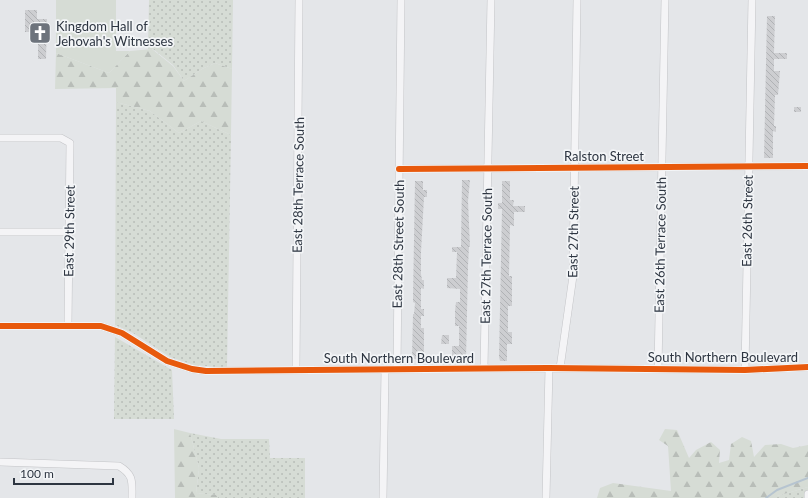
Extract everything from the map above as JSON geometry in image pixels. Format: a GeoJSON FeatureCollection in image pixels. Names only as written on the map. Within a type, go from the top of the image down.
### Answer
{"type":"FeatureCollection","features":[{"type":"Feature","properties":{"kind":"street","name":"East 28th Terrace South"},"geometry":{"type":"LineString","coordinates":[[296,370],[299,0]]}},
{"type":"Feature","properties":{"kind":"street","name":"East 28th Street South"},"geometry":{"type":"LineString","coordinates":[[396,369],[402,0]]}},
{"type":"Feature","properties":{"kind":"street","name":"East 27th Terrace South"},"geometry":{"type":"LineString","coordinates":[[484,368],[491,0]]}},
{"type":"Feature","properties":{"kind":"street","name":"East 27th Street"},"geometry":{"type":"LineString","coordinates":[[560,368],[572,276],[577,0]]}},
{"type":"Feature","properties":{"kind":"street","name":"East 26th Terrace South"},"geometry":{"type":"LineString","coordinates":[[658,369],[665,0]]}},
{"type":"Feature","properties":{"kind":"street","name":"East 26th Street"},"geometry":{"type":"LineString","coordinates":[[745,370],[752,0]]}},
{"type":"Feature","properties":{"kind":"street","name":"East 29th Street"},"geometry":{"type":"LineString","coordinates":[[0,138],[61,138],[70,143],[68,325]]}},
{"type":"Feature","properties":{"kind":"street","name":"Ralston Street"},"geometry":{"type":"LineString","coordinates":[[399,169],[808,166]]}},
{"type":"Feature","properties":{"kind":"street"},"geometry":{"type":"LineString","coordinates":[[0,232],[70,232]]}},
{"type":"Feature","properties":{"kind":"street","name":"South Northern Boulevard"},"geometry":{"type":"LineString","coordinates":[[0,326],[101,326],[122,333],[167,361],[192,369],[206,371],[484,368],[745,370],[808,367]]}},
{"type":"Feature","properties":{"kind":"street"},"geometry":{"type":"LineString","coordinates":[[546,498],[549,368]]}},
{"type":"Feature","properties":{"kind":"street"},"geometry":{"type":"LineString","coordinates":[[383,498],[385,369]]}},
{"type":"Feature","properties":{"kind":"street"},"geometry":{"type":"LineString","coordinates":[[0,462],[119,466],[126,470],[131,478],[132,498]]}},
{"type":"Feature","properties":{"kind":"green space"},"geometry":{"type":"Polygon","coordinates":[[[56,0],[116,0],[116,51],[130,51],[109,73],[56,53],[56,0]]]}},
{"type":"Feature","properties":{"kind":"green space"},"geometry":{"type":"Polygon","coordinates":[[[149,0],[233,0],[232,69],[215,63],[202,69],[184,81],[173,65],[153,49],[148,49],[149,0]]]}},
{"type":"Feature","properties":{"kind":"green space"},"geometry":{"type":"Polygon","coordinates":[[[152,49],[173,66],[184,81],[202,69],[215,63],[232,69],[231,135],[201,121],[179,133],[150,111],[116,102],[116,88],[55,89],[56,53],[109,73],[130,51],[152,49]]]}},
{"type":"Feature","properties":{"kind":"green space"},"geometry":{"type":"Polygon","coordinates":[[[116,102],[150,111],[179,133],[201,121],[231,135],[227,368],[194,365],[170,357],[133,333],[115,325],[116,102]]]}},
{"type":"Feature","properties":{"kind":"green space"},"geometry":{"type":"Polygon","coordinates":[[[115,337],[172,370],[174,419],[114,419],[115,337]]]}},
{"type":"Feature","properties":{"kind":"green space"},"geometry":{"type":"Polygon","coordinates":[[[174,429],[190,433],[199,468],[196,493],[216,495],[218,498],[175,498],[174,429]]]}},
{"type":"Feature","properties":{"kind":"green space"},"geometry":{"type":"Polygon","coordinates":[[[665,429],[677,430],[689,458],[696,450],[711,442],[720,450],[719,463],[729,460],[731,444],[742,437],[751,441],[754,457],[765,445],[781,444],[793,448],[808,445],[808,487],[777,496],[777,498],[597,498],[600,488],[613,483],[671,491],[668,446],[659,440],[665,429]]]}},
{"type":"Feature","properties":{"kind":"green space"},"geometry":{"type":"Polygon","coordinates":[[[190,433],[221,439],[269,439],[270,458],[305,458],[305,498],[218,498],[215,495],[196,493],[199,468],[190,433]]]}},
{"type":"Feature","properties":{"kind":"green space"},"geometry":{"type":"Polygon","coordinates":[[[808,487],[808,498],[777,498],[777,496],[808,487]]]}},
{"type":"Feature","properties":{"kind":"building","name":"Kingdom Hall of Jehovah's Witnesses"},"geometry":{"type":"Polygon","coordinates":[[[25,10],[37,10],[37,19],[47,19],[46,59],[38,59],[38,43],[34,42],[34,35],[31,32],[25,32],[25,10]]]}},
{"type":"Feature","properties":{"kind":"building"},"geometry":{"type":"Polygon","coordinates":[[[767,16],[775,16],[774,53],[787,53],[787,59],[774,59],[774,71],[780,71],[778,95],[775,95],[774,126],[776,126],[776,132],[773,131],[773,158],[764,158],[767,16]]]}},
{"type":"Feature","properties":{"kind":"building"},"geometry":{"type":"Polygon","coordinates":[[[794,107],[801,107],[801,112],[794,112],[794,107]]]}},
{"type":"Feature","properties":{"kind":"building"},"geometry":{"type":"Polygon","coordinates":[[[462,180],[470,180],[468,201],[470,247],[468,266],[466,360],[452,360],[452,346],[459,346],[459,326],[455,326],[455,311],[456,302],[460,302],[460,289],[447,288],[447,278],[456,278],[457,252],[452,252],[452,247],[461,247],[462,180]]]}},
{"type":"Feature","properties":{"kind":"building"},"geometry":{"type":"Polygon","coordinates":[[[415,181],[423,181],[423,190],[427,190],[427,197],[424,197],[421,252],[421,274],[422,280],[424,280],[424,289],[421,288],[421,309],[424,309],[424,316],[421,316],[421,328],[424,328],[424,354],[420,354],[420,359],[412,359],[413,314],[415,303],[413,302],[413,298],[415,181]]]}},
{"type":"Feature","properties":{"kind":"building"},"geometry":{"type":"Polygon","coordinates":[[[502,181],[510,181],[510,200],[514,200],[513,206],[525,206],[525,212],[514,212],[514,226],[510,225],[509,276],[512,276],[512,306],[508,306],[508,332],[512,332],[512,344],[507,344],[507,361],[500,361],[499,357],[502,209],[498,209],[498,203],[502,203],[502,181]]]}},
{"type":"Feature","properties":{"kind":"building"},"geometry":{"type":"Polygon","coordinates":[[[442,335],[449,335],[449,344],[441,344],[442,335]]]}},
{"type":"Feature","properties":{"kind":"waterway"},"geometry":{"type":"LineString","coordinates":[[766,498],[777,490],[808,478]]}},
{"type":"Feature","properties":{"kind":"cycle path"},"geometry":{"type":"LineString","coordinates":[[399,169],[808,166]]}},
{"type":"Feature","properties":{"kind":"cycle path"},"geometry":{"type":"LineString","coordinates":[[0,326],[101,326],[122,333],[167,361],[192,369],[206,371],[549,368],[745,370],[808,367]]}},
{"type":"Feature","properties":{"kind":"place","name":"Kingdom Hall of Jehovah's Witnesses"},"geometry":{"type":"Point","coordinates":[40,33]}}]}
